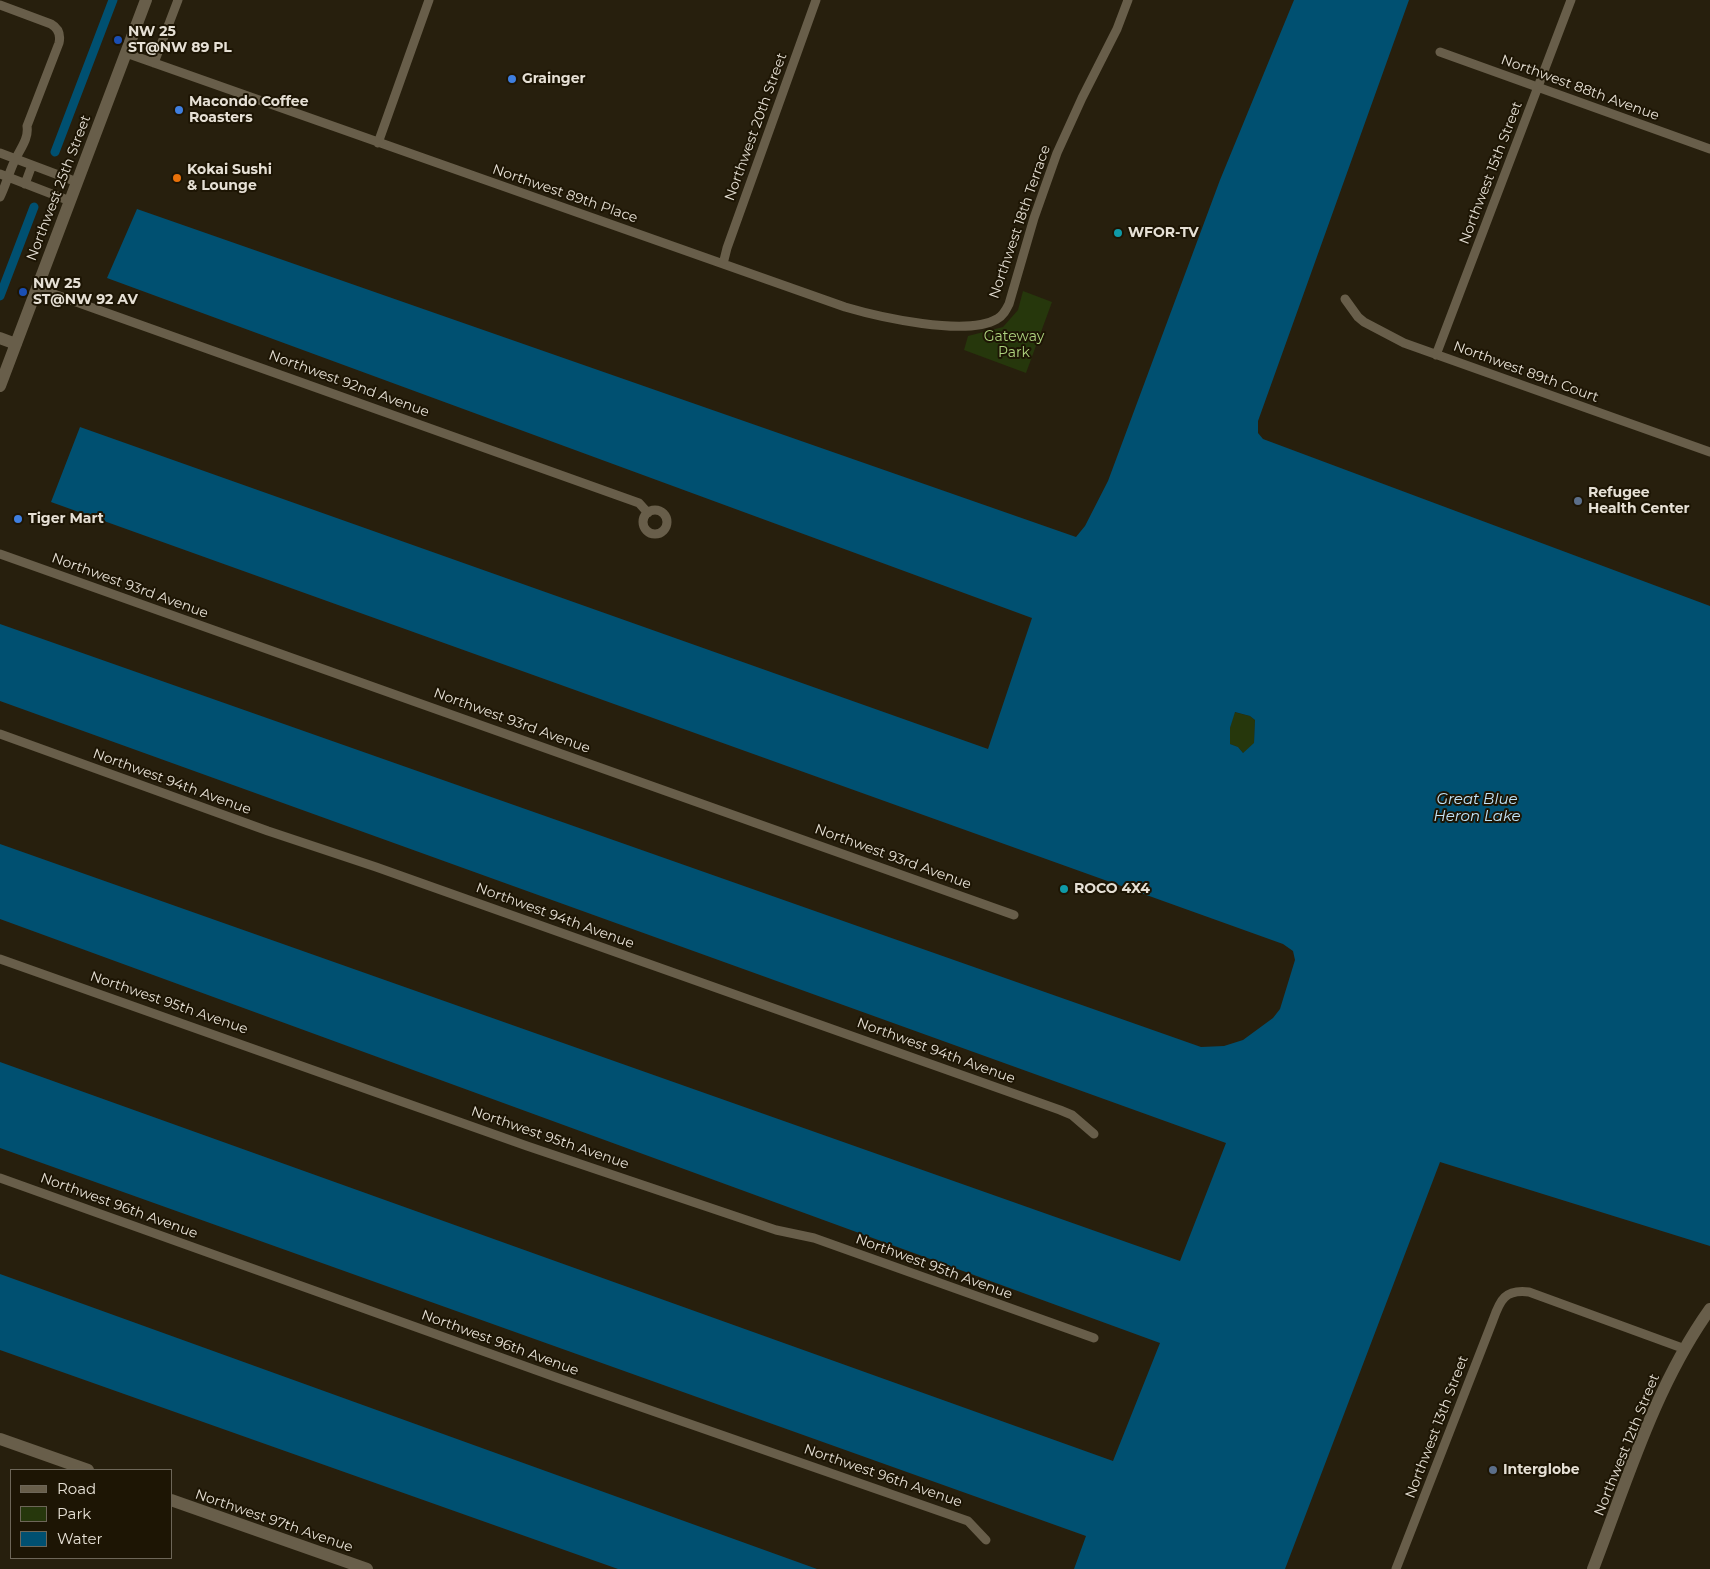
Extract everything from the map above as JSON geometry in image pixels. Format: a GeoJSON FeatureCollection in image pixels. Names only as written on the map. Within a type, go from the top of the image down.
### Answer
{"type":"FeatureCollection","features":[{"type":"Feature","properties":{"kind":"main road","name":"Northwest 25th Street"},"geometry":{"type":"LineString","coordinates":[[0,386],[146,0]]}},
{"type":"Feature","properties":{"kind":"main road"},"geometry":{"type":"LineString","coordinates":[[0,338],[16,344]]}},
{"type":"Feature","properties":{"kind":"main road","name":"Northwest 12th Street"},"geometry":{"type":"LineString","coordinates":[[1593,1569],[1656,1407],[1685,1349],[1710,1309]]}},
{"type":"Feature","properties":{"kind":"main road"},"geometry":{"type":"LineString","coordinates":[[0,1439],[85,1469]]}},
{"type":"Feature","properties":{"kind":"main road","name":"Northwest 97th Avenue"},"geometry":{"type":"LineString","coordinates":[[172,1500],[367,1569]]}},
{"type":"Feature","properties":{"kind":"street"},"geometry":{"type":"LineString","coordinates":[[154,64],[178,0]]}},
{"type":"Feature","properties":{"kind":"street"},"geometry":{"type":"LineString","coordinates":[[378,142],[429,0]]}},
{"type":"Feature","properties":{"kind":"street","name":"Northwest 20th Street"},"geometry":{"type":"LineString","coordinates":[[723,264],[727,248],[816,0]]}},
{"type":"Feature","properties":{"kind":"street","name":"Northwest 18th Terrace"},"geometry":{"type":"LineString","coordinates":[[1001,317],[1012,295],[1034,218],[1055,160],[1082,98],[1117,29],[1128,0]]}},
{"type":"Feature","properties":{"kind":"street","name":"Northwest 15th Street"},"geometry":{"type":"LineString","coordinates":[[1436,355],[1571,0]]}},
{"type":"Feature","properties":{"kind":"street"},"geometry":{"type":"LineString","coordinates":[[0,5],[52,24],[59,33],[59,42],[27,126],[23,129],[16,146],[15,159],[4,175],[0,197]]}},
{"type":"Feature","properties":{"kind":"street","name":"Northwest 88th Avenue"},"geometry":{"type":"LineString","coordinates":[[1440,52],[1710,149]]}},
{"type":"Feature","properties":{"kind":"street","name":"Northwest 89th Place"},"geometry":{"type":"LineString","coordinates":[[126,53],[845,307],[894,320],[966,326],[990,322],[1001,317]]}},
{"type":"Feature","properties":{"kind":"street"},"geometry":{"type":"LineString","coordinates":[[0,153],[77,182]]}},
{"type":"Feature","properties":{"kind":"street"},"geometry":{"type":"LineString","coordinates":[[25,184],[32,165]]}},
{"type":"Feature","properties":{"kind":"street"},"geometry":{"type":"LineString","coordinates":[[4,175],[70,201]]}},
{"type":"Feature","properties":{"kind":"street","name":"Northwest 92nd Avenue"},"geometry":{"type":"LineString","coordinates":[[37,288],[639,502],[648,513]]}},
{"type":"Feature","properties":{"kind":"street","name":"Northwest 89th Court"},"geometry":{"type":"LineString","coordinates":[[1345,300],[1364,322],[1404,342],[1710,452]]}},
{"type":"Feature","properties":{"kind":"street","name":"Northwest 93rd Avenue"},"geometry":{"type":"LineString","coordinates":[[0,554],[1014,915]]}},
{"type":"Feature","properties":{"kind":"street","name":"Northwest 94th Avenue"},"geometry":{"type":"LineString","coordinates":[[0,734],[268,831],[390,872],[1052,1107],[1072,1115],[1094,1134]]}},
{"type":"Feature","properties":{"kind":"street","name":"Northwest 95th Avenue"},"geometry":{"type":"LineString","coordinates":[[0,959],[536,1149],[776,1230],[814,1238],[1094,1338]]}},
{"type":"Feature","properties":{"kind":"street","name":"Northwest 96th Avenue"},"geometry":{"type":"LineString","coordinates":[[0,1178],[558,1378],[968,1521],[986,1540]]}},
{"type":"Feature","properties":{"kind":"street","name":"Northwest 13th Street"},"geometry":{"type":"LineString","coordinates":[[1396,1569],[1500,1302],[1504,1296],[1515,1292],[1529,1292],[1685,1349]]}},
{"type":"Feature","properties":{"kind":"green space","name":"Gateway Park"},"geometry":{"type":"Polygon","coordinates":[[[1023,291],[1052,302],[1026,373],[964,350],[968,336],[1003,327],[1018,310],[1023,291]]]}},
{"type":"Feature","properties":{"kind":"green space"},"geometry":{"type":"Polygon","coordinates":[[[1234,712],[1250,716],[1255,720],[1254,744],[1243,753],[1238,747],[1230,744],[1230,728],[1234,712]]]}},
{"type":"Feature","properties":{"kind":"water","name":"Great Blue Heron Lake"},"geometry":{"type":"Polygon","coordinates":[[[1294,0],[1409,0],[1258,421],[1258,433],[1263,439],[1710,606],[1710,1246],[1440,1162],[1285,1569],[1074,1569],[1086,1536],[0,1148],[0,1062],[1113,1461],[1160,1343],[0,919],[0,844],[1180,1261],[1226,1143],[0,701],[0,624],[1201,1047],[1224,1046],[1243,1040],[1273,1018],[1280,1009],[1295,960],[1293,951],[1283,944],[51,502],[80,427],[988,749],[1032,618],[107,278],[137,209],[1076,537],[1085,526],[1108,481],[1220,180],[1294,0]],[[1235,712],[1230,728],[1230,744],[1238,747],[1243,753],[1254,743],[1255,720],[1250,716],[1235,712]]]}},
{"type":"Feature","properties":{"kind":"water"},"geometry":{"type":"Polygon","coordinates":[[[0,1274],[817,1569],[618,1569],[0,1350],[0,1274]]]}},
{"type":"Feature","properties":{"kind":"waterway"},"geometry":{"type":"LineString","coordinates":[[55,152],[113,0]]}},
{"type":"Feature","properties":{"kind":"waterway"},"geometry":{"type":"LineString","coordinates":[[0,296],[34,207]]}},
{"type":"Feature","properties":{"kind":"place","name":"NW 25 ST@NW 89 PL"},"geometry":{"type":"Point","coordinates":[118,40]}},
{"type":"Feature","properties":{"kind":"place","name":"Grainger"},"geometry":{"type":"Point","coordinates":[512,79]}},
{"type":"Feature","properties":{"kind":"place","name":"Macondo Coffee Roasters"},"geometry":{"type":"Point","coordinates":[179,110]}},
{"type":"Feature","properties":{"kind":"place","name":"Kokai Sushi & Lounge"},"geometry":{"type":"Point","coordinates":[177,178]}},
{"type":"Feature","properties":{"kind":"place","name":"WFOR-TV"},"geometry":{"type":"Point","coordinates":[1118,233]}},
{"type":"Feature","properties":{"kind":"place","name":"NW 25 ST@NW 92 AV"},"geometry":{"type":"Point","coordinates":[23,292]}},
{"type":"Feature","properties":{"kind":"place","name":"Refugee Health Center"},"geometry":{"type":"Point","coordinates":[1578,501]}},
{"type":"Feature","properties":{"kind":"place","name":"Tiger Mart"},"geometry":{"type":"Point","coordinates":[18,519]}},
{"type":"Feature","properties":{"kind":"place","name":"ROCO 4X4"},"geometry":{"type":"Point","coordinates":[1064,889]}},
{"type":"Feature","properties":{"kind":"place","name":"Interglobe"},"geometry":{"type":"Point","coordinates":[1493,1470]}}]}
